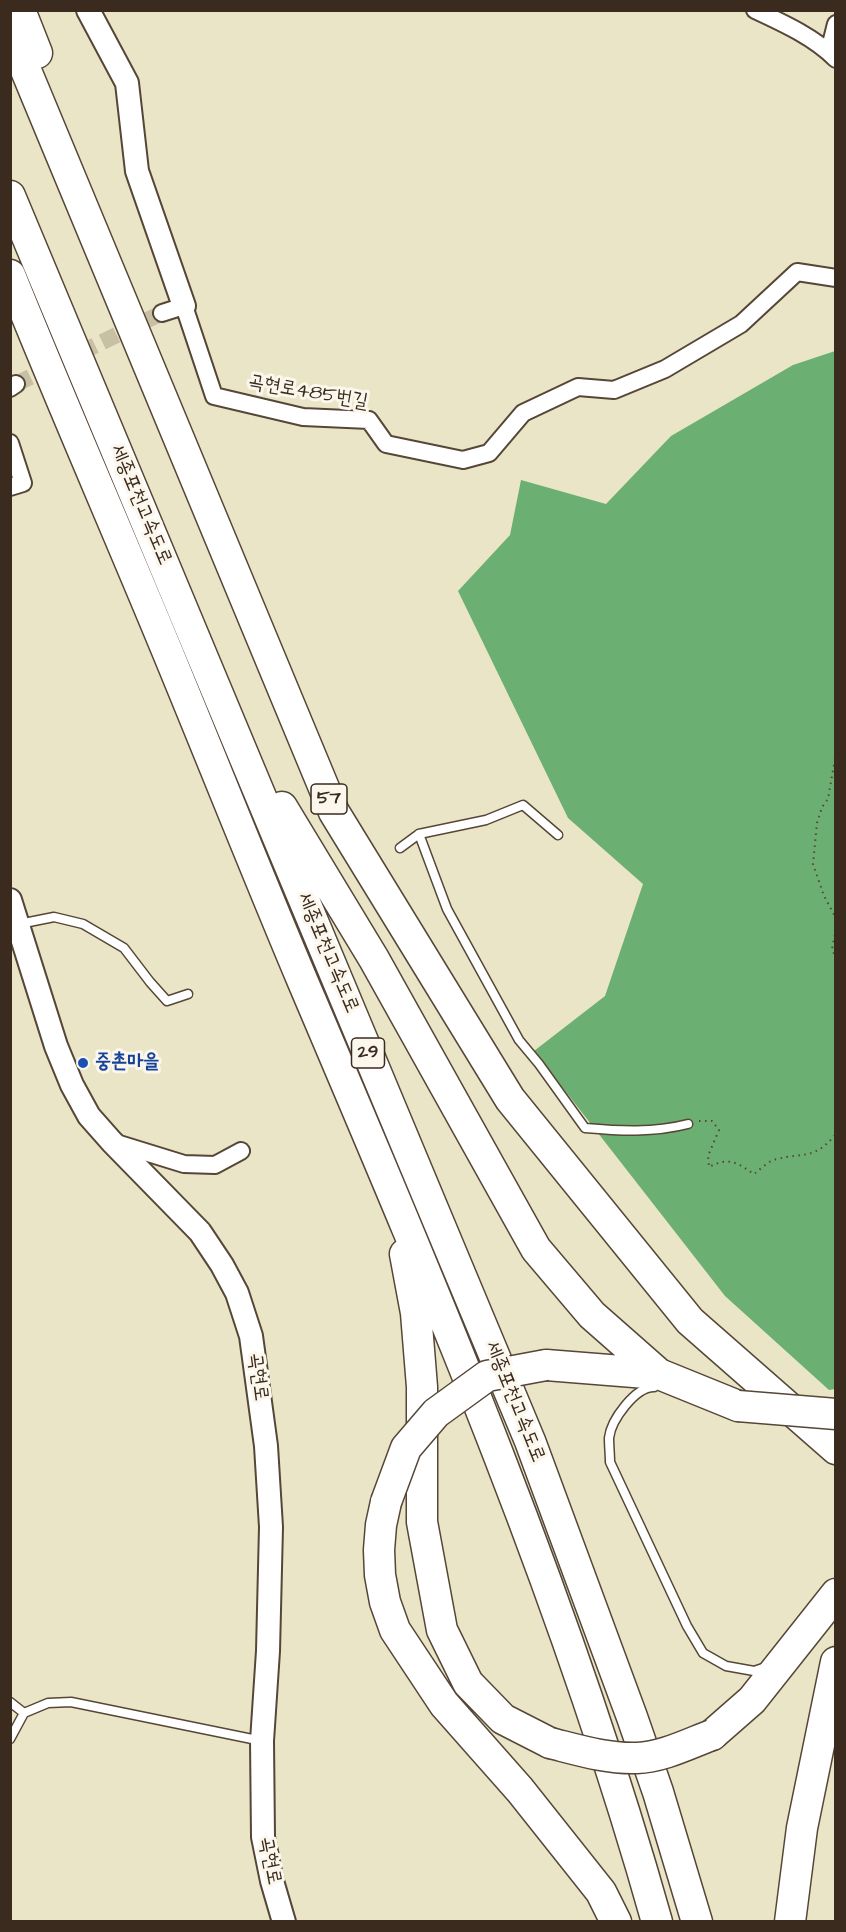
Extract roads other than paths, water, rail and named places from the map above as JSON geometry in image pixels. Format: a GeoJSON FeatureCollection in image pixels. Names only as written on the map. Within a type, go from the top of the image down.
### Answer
{"type":"FeatureCollection","features":[{"type":"Feature","properties":{"kind":"highway","name":"57"},"geometry":{"type":"LineString","coordinates":[[20,10],[363,828],[568,1152],[697,1306],[836,1430]]}},
{"type":"Feature","properties":{"kind":"highway","name":"57"},"geometry":{"type":"LineString","coordinates":[[10,32],[334,812],[510,1099],[690,1321],[836,1449]]}},
{"type":"Feature","properties":{"kind":"highway","name":"세종포천고속도로"},"geometry":{"type":"LineString","coordinates":[[10,196],[539,1463],[636,1727],[697,1922]]}},
{"type":"Feature","properties":{"kind":"highway","name":"세종포천고속도로"},"geometry":{"type":"LineString","coordinates":[[10,275],[444,1316],[528,1530],[617,1788],[657,1922]]}},
{"type":"Feature","properties":{"kind":"highway"},"geometry":{"type":"LineString","coordinates":[[230,721],[374,959],[536,1249],[592,1315],[658,1374]]}},
{"type":"Feature","properties":{"kind":"highway"},"geometry":{"type":"LineString","coordinates":[[368,1133],[404,1245],[416,1313],[422,1387],[422,1522],[442,1630],[468,1683],[503,1719],[550,1743],[598,1755],[638,1758],[669,1751],[712,1735],[752,1700],[836,1594]]}},
{"type":"Feature","properties":{"kind":"highway"},"geometry":{"type":"LineString","coordinates":[[616,1922],[601,1892],[520,1790],[444,1704],[395,1630],[385,1602],[380,1575],[379,1550],[386,1502],[406,1448],[436,1413],[487,1377],[546,1365],[658,1374],[738,1406],[836,1414]]}},
{"type":"Feature","properties":{"kind":"highway"},"geometry":{"type":"LineString","coordinates":[[790,1922],[802,1828],[836,1662]]}},
{"type":"Feature","properties":{"kind":"main road"},"geometry":{"type":"LineString","coordinates":[[88,10],[94,25],[127,82],[137,171],[184,306]]}},
{"type":"Feature","properties":{"kind":"main road","name":"곡현로"},"geometry":{"type":"LineString","coordinates":[[10,900],[56,1046],[72,1085],[89,1116],[200,1232],[237,1293],[251,1336],[266,1446],[271,1527],[268,1651],[262,1741],[263,1837],[272,1881],[284,1922]]}},
{"type":"Feature","properties":{"kind":"street"},"geometry":{"type":"LineString","coordinates":[[755,10],[784,23],[832,56],[836,24]]}},
{"type":"Feature","properties":{"kind":"street","name":"곡현로485번길"},"geometry":{"type":"LineString","coordinates":[[184,306],[214,396],[303,417],[369,420],[386,444],[463,460],[489,453],[523,413],[578,387],[614,390],[665,369],[741,324],[796,272],[836,278]]}},
{"type":"Feature","properties":{"kind":"street"},"geometry":{"type":"LineString","coordinates":[[162,313],[184,306]]}},
{"type":"Feature","properties":{"kind":"street"},"geometry":{"type":"LineString","coordinates":[[10,443],[23,483],[10,487]]}},
{"type":"Feature","properties":{"kind":"street"},"geometry":{"type":"LineString","coordinates":[[112,1142],[184,1164],[215,1165],[241,1151]]}},
{"type":"Feature","properties":{"kind":"lane"},"geometry":{"type":"LineString","coordinates":[[400,848],[419,834],[486,820],[524,806],[558,835]]}},
{"type":"Feature","properties":{"kind":"lane"},"geometry":{"type":"LineString","coordinates":[[419,834],[447,909],[519,1040],[585,1128],[659,1131],[688,1124]]}},
{"type":"Feature","properties":{"kind":"lane"},"geometry":{"type":"LineString","coordinates":[[19,924],[54,917],[83,924],[124,948],[167,1001],[188,994]]}},
{"type":"Feature","properties":{"kind":"lane"},"geometry":{"type":"LineString","coordinates":[[687,1386],[647,1387],[622,1408],[609,1436],[610,1462],[687,1626],[703,1653],[726,1666],[754,1671],[782,1662]]}},
{"type":"Feature","properties":{"kind":"lane"},"geometry":{"type":"LineString","coordinates":[[10,1702],[24,1713]]}},
{"type":"Feature","properties":{"kind":"lane"},"geometry":{"type":"LineString","coordinates":[[10,1739],[24,1713],[48,1703],[71,1702],[262,1741]]}},
{"type":"Feature","properties":{"kind":"tunnel"},"geometry":{"type":"LineString","coordinates":[[16,384],[162,313]]}},
{"type":"Feature","properties":{"kind":"place","name":"중촌마을"},"geometry":{"type":"Point","coordinates":[83,1063]}}]}
